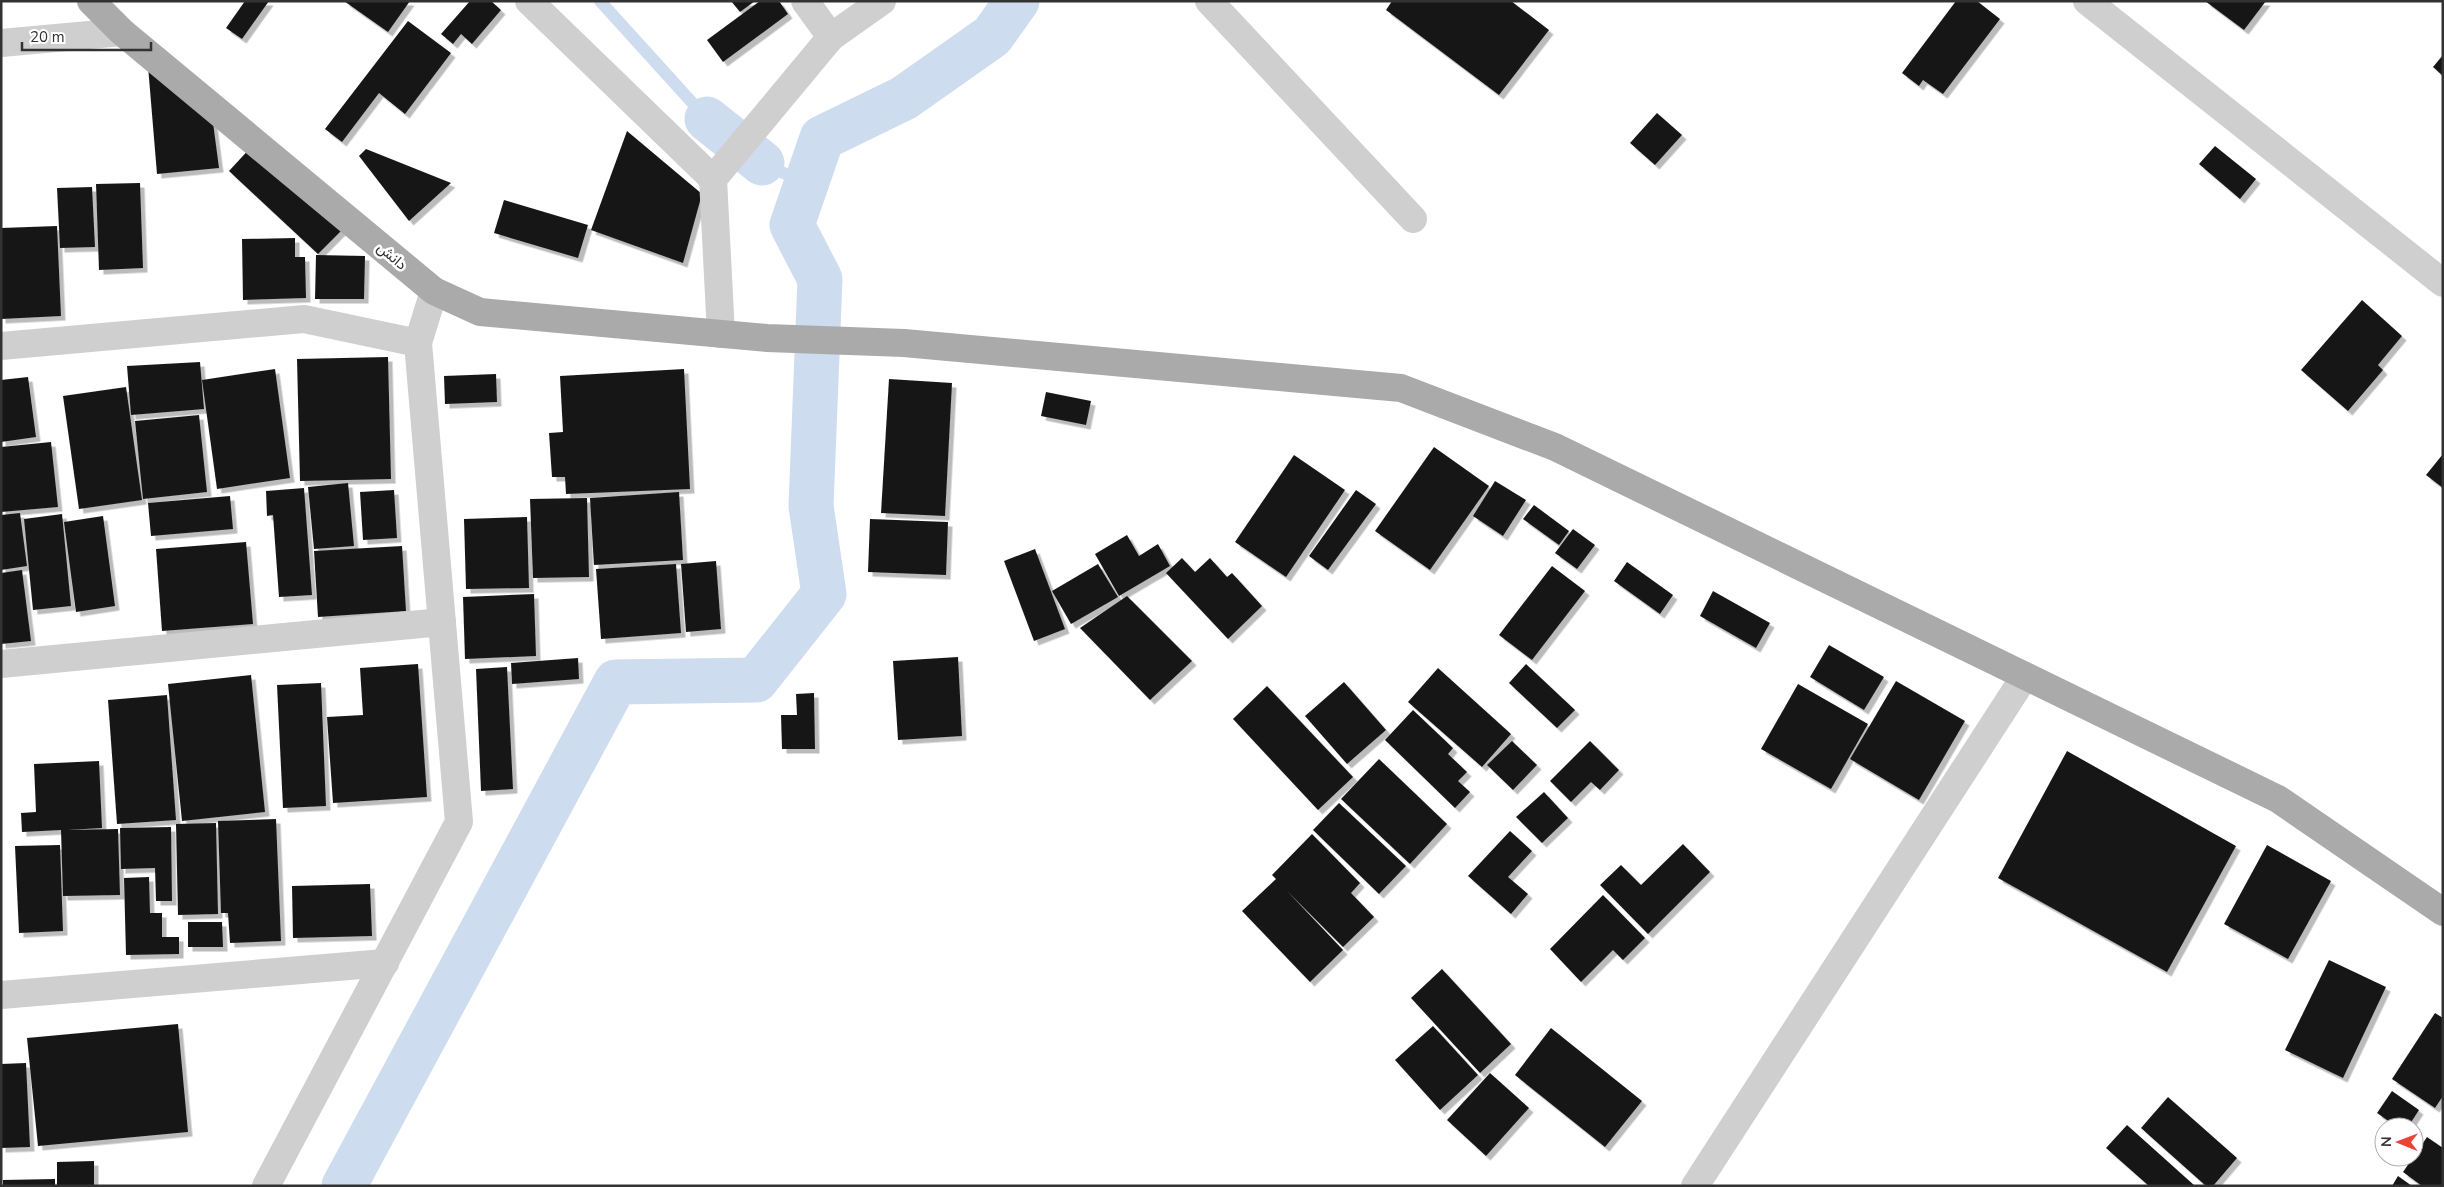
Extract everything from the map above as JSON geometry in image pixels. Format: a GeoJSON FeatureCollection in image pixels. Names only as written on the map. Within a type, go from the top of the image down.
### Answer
{"type":"FeatureCollection","features":[{"type":"Feature","properties":{"kind":"main road","name":"دانش"},"geometry":{"type":"LineString","coordinates":[[91,1],[122,32],[434,291],[480,312],[767,338],[904,342],[1402,388],[1555,447],[2278,799],[2443,912]]}},
{"type":"Feature","properties":{"kind":"street"},"geometry":{"type":"LineString","coordinates":[[529,1],[714,178]]}},
{"type":"Feature","properties":{"kind":"street"},"geometry":{"type":"LineString","coordinates":[[805,1],[831,37]]}},
{"type":"Feature","properties":{"kind":"street"},"geometry":{"type":"LineString","coordinates":[[721,334],[714,178],[831,37],[882,1]]}},
{"type":"Feature","properties":{"kind":"street"},"geometry":{"type":"LineString","coordinates":[[1209,1],[1413,218]]}},
{"type":"Feature","properties":{"kind":"street"},"geometry":{"type":"LineString","coordinates":[[2087,1],[2443,283]]}},
{"type":"Feature","properties":{"kind":"street"},"geometry":{"type":"LineString","coordinates":[[1,43],[122,32]]}},
{"type":"Feature","properties":{"kind":"street"},"geometry":{"type":"LineString","coordinates":[[266,1186],[459,822],[418,343],[434,291]]}},
{"type":"Feature","properties":{"kind":"street"},"geometry":{"type":"LineString","coordinates":[[1,346],[304,319],[418,343]]}},
{"type":"Feature","properties":{"kind":"street"},"geometry":{"type":"LineString","coordinates":[[1,664],[442,622]]}},
{"type":"Feature","properties":{"kind":"street"},"geometry":{"type":"LineString","coordinates":[[1695,1186],[2025,676]]}},
{"type":"Feature","properties":{"kind":"street"},"geometry":{"type":"LineString","coordinates":[[1,995],[385,962]]}},
{"type":"Feature","properties":{"kind":"building"},"geometry":{"type":"Polygon","coordinates":[[[245,1],[269,1],[242,39],[226,28],[245,1]]]}},
{"type":"Feature","properties":{"kind":"building"},"geometry":{"type":"Polygon","coordinates":[[[344,1],[410,1],[388,32],[344,1]]]}},
{"type":"Feature","properties":{"kind":"building"},"geometry":{"type":"Polygon","coordinates":[[[470,1],[491,1],[501,10],[472,44],[461,34],[453,44],[441,34],[470,1]]]}},
{"type":"Feature","properties":{"kind":"building"},"geometry":{"type":"Polygon","coordinates":[[[731,1],[755,1],[740,12],[731,1]]]}},
{"type":"Feature","properties":{"kind":"building"},"geometry":{"type":"Polygon","coordinates":[[[760,1],[779,1],[788,14],[723,62],[707,40],[760,1]]]}},
{"type":"Feature","properties":{"kind":"building"},"geometry":{"type":"Polygon","coordinates":[[[1392,1],[1511,1],[1549,30],[1499,95],[1386,10],[1392,1]]]}},
{"type":"Feature","properties":{"kind":"building"},"geometry":{"type":"Polygon","coordinates":[[[1956,1],[1977,1],[2000,19],[1943,94],[1923,80],[1919,86],[1902,73],[1956,1]]]}},
{"type":"Feature","properties":{"kind":"building"},"geometry":{"type":"Polygon","coordinates":[[[2205,1],[2266,1],[2244,30],[2205,1]]]}},
{"type":"Feature","properties":{"kind":"building"},"geometry":{"type":"Polygon","coordinates":[[[408,21],[451,53],[405,114],[379,93],[342,142],[325,129],[408,21]]]}},
{"type":"Feature","properties":{"kind":"building"},"geometry":{"type":"Polygon","coordinates":[[[2443,55],[2443,76],[2433,67],[2443,55]]]}},
{"type":"Feature","properties":{"kind":"building"},"geometry":{"type":"Polygon","coordinates":[[[148,66],[212,115],[219,168],[157,174],[148,66]]]}},
{"type":"Feature","properties":{"kind":"building"},"geometry":{"type":"Polygon","coordinates":[[[1657,113],[1682,135],[1655,165],[1630,143],[1657,113]]]}},
{"type":"Feature","properties":{"kind":"building"},"geometry":{"type":"Polygon","coordinates":[[[627,131],[702,194],[683,263],[591,230],[627,131]]]}},
{"type":"Feature","properties":{"kind":"building"},"geometry":{"type":"Polygon","coordinates":[[[253,145],[343,229],[318,254],[229,171],[253,145]]]}},
{"type":"Feature","properties":{"kind":"building"},"geometry":{"type":"Polygon","coordinates":[[[2215,146],[2256,179],[2240,199],[2199,164],[2215,146]]]}},
{"type":"Feature","properties":{"kind":"building"},"geometry":{"type":"Polygon","coordinates":[[[366,149],[451,183],[409,221],[359,156],[366,149]]]}},
{"type":"Feature","properties":{"kind":"building"},"geometry":{"type":"Polygon","coordinates":[[[140,183],[143,268],[99,270],[96,184],[140,183]]]}},
{"type":"Feature","properties":{"kind":"building"},"geometry":{"type":"Polygon","coordinates":[[[92,187],[95,247],[60,248],[57,188],[92,187]]]}},
{"type":"Feature","properties":{"kind":"building"},"geometry":{"type":"Polygon","coordinates":[[[504,200],[588,225],[578,258],[494,233],[504,200]]]}},
{"type":"Feature","properties":{"kind":"building"},"geometry":{"type":"Polygon","coordinates":[[[57,226],[61,316],[1,319],[1,228],[57,226]]]}},
{"type":"Feature","properties":{"kind":"building"},"geometry":{"type":"Polygon","coordinates":[[[295,238],[295,257],[305,257],[306,298],[243,300],[242,239],[295,238]]]}},
{"type":"Feature","properties":{"kind":"building"},"geometry":{"type":"Polygon","coordinates":[[[316,255],[365,256],[364,299],[315,299],[316,255]]]}},
{"type":"Feature","properties":{"kind":"building"},"geometry":{"type":"Polygon","coordinates":[[[2362,300],[2402,336],[2378,365],[2383,370],[2348,411],[2301,370],[2362,300]]]}},
{"type":"Feature","properties":{"kind":"building"},"geometry":{"type":"Polygon","coordinates":[[[388,357],[391,479],[300,481],[297,359],[388,357]]]}},
{"type":"Feature","properties":{"kind":"building"},"geometry":{"type":"Polygon","coordinates":[[[200,362],[204,409],[131,415],[127,366],[200,362]]]}},
{"type":"Feature","properties":{"kind":"building"},"geometry":{"type":"Polygon","coordinates":[[[275,369],[290,478],[217,489],[202,380],[275,369]]]}},
{"type":"Feature","properties":{"kind":"building"},"geometry":{"type":"Polygon","coordinates":[[[684,369],[690,489],[566,494],[565,477],[552,477],[549,433],[563,432],[560,376],[684,369]]]}},
{"type":"Feature","properties":{"kind":"building"},"geometry":{"type":"Polygon","coordinates":[[[496,374],[497,402],[445,404],[444,376],[496,374]]]}},
{"type":"Feature","properties":{"kind":"building"},"geometry":{"type":"Polygon","coordinates":[[[28,377],[36,437],[1,442],[1,380],[28,377]]]}},
{"type":"Feature","properties":{"kind":"building"},"geometry":{"type":"Polygon","coordinates":[[[889,379],[952,383],[945,516],[881,513],[889,379]]]}},
{"type":"Feature","properties":{"kind":"building"},"geometry":{"type":"Polygon","coordinates":[[[126,387],[142,500],[79,509],[63,396],[126,387]]]}},
{"type":"Feature","properties":{"kind":"building"},"geometry":{"type":"Polygon","coordinates":[[[1046,392],[1091,401],[1086,425],[1041,416],[1046,392]]]}},
{"type":"Feature","properties":{"kind":"building"},"geometry":{"type":"Polygon","coordinates":[[[199,415],[207,492],[143,499],[135,421],[199,415]]]}},
{"type":"Feature","properties":{"kind":"building"},"geometry":{"type":"Polygon","coordinates":[[[51,442],[58,507],[1,512],[1,447],[51,442]]]}},
{"type":"Feature","properties":{"kind":"building"},"geometry":{"type":"Polygon","coordinates":[[[1434,447],[1489,486],[1430,570],[1375,531],[1434,447]]]}},
{"type":"Feature","properties":{"kind":"building"},"geometry":{"type":"Polygon","coordinates":[[[2443,454],[2443,488],[2426,475],[2443,454]]]}},
{"type":"Feature","properties":{"kind":"building"},"geometry":{"type":"Polygon","coordinates":[[[1294,455],[1345,490],[1286,577],[1235,542],[1294,455]]]}},
{"type":"Feature","properties":{"kind":"building"},"geometry":{"type":"Polygon","coordinates":[[[1495,481],[1526,500],[1503,536],[1473,516],[1495,481]]]}},
{"type":"Feature","properties":{"kind":"building"},"geometry":{"type":"Polygon","coordinates":[[[348,483],[354,546],[314,549],[308,487],[348,483]]]}},
{"type":"Feature","properties":{"kind":"building"},"geometry":{"type":"Polygon","coordinates":[[[304,488],[312,595],[279,597],[273,515],[267,516],[266,491],[304,488]]]}},
{"type":"Feature","properties":{"kind":"building"},"geometry":{"type":"Polygon","coordinates":[[[394,490],[397,538],[363,540],[360,492],[394,490]]]}},
{"type":"Feature","properties":{"kind":"building"},"geometry":{"type":"Polygon","coordinates":[[[1356,490],[1376,504],[1328,570],[1309,556],[1356,490]]]}},
{"type":"Feature","properties":{"kind":"building"},"geometry":{"type":"Polygon","coordinates":[[[679,492],[683,560],[594,565],[590,498],[679,492]]]}},
{"type":"Feature","properties":{"kind":"building"},"geometry":{"type":"Polygon","coordinates":[[[230,496],[233,529],[151,536],[148,503],[230,496]]]}},
{"type":"Feature","properties":{"kind":"building"},"geometry":{"type":"Polygon","coordinates":[[[587,498],[589,577],[533,578],[530,499],[587,498]]]}},
{"type":"Feature","properties":{"kind":"building"},"geometry":{"type":"Polygon","coordinates":[[[1534,505],[1569,531],[1559,545],[1523,519],[1534,505]]]}},
{"type":"Feature","properties":{"kind":"building"},"geometry":{"type":"Polygon","coordinates":[[[20,513],[27,566],[1,570],[1,515],[20,513]]]}},
{"type":"Feature","properties":{"kind":"building"},"geometry":{"type":"Polygon","coordinates":[[[62,514],[71,606],[33,610],[24,519],[62,514]]]}},
{"type":"Feature","properties":{"kind":"building"},"geometry":{"type":"Polygon","coordinates":[[[103,516],[115,606],[76,612],[64,522],[103,516]]]}},
{"type":"Feature","properties":{"kind":"building"},"geometry":{"type":"Polygon","coordinates":[[[527,517],[529,588],[466,589],[464,519],[527,517]]]}},
{"type":"Feature","properties":{"kind":"building"},"geometry":{"type":"Polygon","coordinates":[[[870,519],[948,522],[946,575],[868,572],[870,519]]]}},
{"type":"Feature","properties":{"kind":"building"},"geometry":{"type":"Polygon","coordinates":[[[1573,529],[1595,545],[1577,569],[1555,553],[1573,529]]]}},
{"type":"Feature","properties":{"kind":"building"},"geometry":{"type":"Polygon","coordinates":[[[1127,535],[1139,556],[1158,544],[1170,566],[1119,596],[1095,554],[1127,535]]]}},
{"type":"Feature","properties":{"kind":"building"},"geometry":{"type":"Polygon","coordinates":[[[246,542],[253,624],[162,631],[156,549],[246,542]]]}},
{"type":"Feature","properties":{"kind":"building"},"geometry":{"type":"Polygon","coordinates":[[[402,546],[406,611],[318,617],[314,551],[402,546]]]}},
{"type":"Feature","properties":{"kind":"building"},"geometry":{"type":"Polygon","coordinates":[[[1035,549],[1065,629],[1034,641],[1004,561],[1035,549]]]}},
{"type":"Feature","properties":{"kind":"building"},"geometry":{"type":"Polygon","coordinates":[[[1182,558],[1195,572],[1210,558],[1227,577],[1232,573],[1262,606],[1228,639],[1166,573],[1182,558]]]}},
{"type":"Feature","properties":{"kind":"building"},"geometry":{"type":"Polygon","coordinates":[[[716,561],[721,629],[686,632],[681,564],[716,561]]]}},
{"type":"Feature","properties":{"kind":"building"},"geometry":{"type":"Polygon","coordinates":[[[1627,562],[1673,595],[1660,614],[1614,581],[1627,562]]]}},
{"type":"Feature","properties":{"kind":"building"},"geometry":{"type":"Polygon","coordinates":[[[676,564],[681,633],[601,639],[596,569],[676,564]]]}},
{"type":"Feature","properties":{"kind":"building"},"geometry":{"type":"Polygon","coordinates":[[[1098,564],[1118,597],[1071,624],[1052,591],[1098,564]]]}},
{"type":"Feature","properties":{"kind":"building"},"geometry":{"type":"Polygon","coordinates":[[[1552,566],[1585,591],[1532,660],[1499,635],[1552,566]]]}},
{"type":"Feature","properties":{"kind":"building"},"geometry":{"type":"Polygon","coordinates":[[[22,570],[31,641],[1,644],[1,573],[22,570]]]}},
{"type":"Feature","properties":{"kind":"building"},"geometry":{"type":"Polygon","coordinates":[[[1713,591],[1770,623],[1756,648],[1700,616],[1713,591]]]}},
{"type":"Feature","properties":{"kind":"building"},"geometry":{"type":"Polygon","coordinates":[[[534,594],[536,656],[465,659],[463,597],[534,594]]]}},
{"type":"Feature","properties":{"kind":"building"},"geometry":{"type":"Polygon","coordinates":[[[1127,596],[1192,661],[1150,700],[1080,628],[1127,596]]]}},
{"type":"Feature","properties":{"kind":"building"},"geometry":{"type":"Polygon","coordinates":[[[1829,645],[1884,677],[1864,710],[1810,677],[1829,645]]]}},
{"type":"Feature","properties":{"kind":"building"},"geometry":{"type":"Polygon","coordinates":[[[958,657],[962,736],[898,740],[893,661],[958,657]]]}},
{"type":"Feature","properties":{"kind":"building"},"geometry":{"type":"Polygon","coordinates":[[[578,658],[579,679],[512,684],[511,663],[578,658]]]}},
{"type":"Feature","properties":{"kind":"building"},"geometry":{"type":"Polygon","coordinates":[[[418,664],[427,797],[333,803],[327,717],[363,715],[360,668],[418,664]]]}},
{"type":"Feature","properties":{"kind":"building"},"geometry":{"type":"Polygon","coordinates":[[[1526,664],[1575,710],[1557,728],[1509,683],[1526,664]]]}},
{"type":"Feature","properties":{"kind":"building"},"geometry":{"type":"Polygon","coordinates":[[[507,667],[513,789],[481,791],[476,669],[507,667]]]}},
{"type":"Feature","properties":{"kind":"building"},"geometry":{"type":"Polygon","coordinates":[[[1438,668],[1511,734],[1482,767],[1408,702],[1438,668]]]}},
{"type":"Feature","properties":{"kind":"building"},"geometry":{"type":"Polygon","coordinates":[[[251,675],[265,812],[182,821],[168,684],[251,675]]]}},
{"type":"Feature","properties":{"kind":"building"},"geometry":{"type":"Polygon","coordinates":[[[1896,681],[1965,721],[1919,800],[1850,759],[1896,681]]]}},
{"type":"Feature","properties":{"kind":"building"},"geometry":{"type":"Polygon","coordinates":[[[1344,682],[1386,730],[1347,764],[1305,716],[1344,682]]]}},
{"type":"Feature","properties":{"kind":"building"},"geometry":{"type":"Polygon","coordinates":[[[321,683],[326,806],[283,808],[277,685],[321,683]]]}},
{"type":"Feature","properties":{"kind":"building"},"geometry":{"type":"Polygon","coordinates":[[[1798,684],[1868,724],[1831,789],[1761,749],[1798,684]]]}},
{"type":"Feature","properties":{"kind":"building"},"geometry":{"type":"Polygon","coordinates":[[[1267,686],[1353,777],[1318,810],[1233,719],[1267,686]]]}},
{"type":"Feature","properties":{"kind":"building"},"geometry":{"type":"Polygon","coordinates":[[[814,693],[815,749],[782,749],[781,715],[797,715],[796,694],[814,693]]]}},
{"type":"Feature","properties":{"kind":"building"},"geometry":{"type":"Polygon","coordinates":[[[167,695],[176,820],[117,824],[108,700],[167,695]]]}},
{"type":"Feature","properties":{"kind":"building"},"geometry":{"type":"Polygon","coordinates":[[[1413,710],[1453,748],[1448,754],[1467,772],[1458,781],[1470,792],[1455,808],[1385,740],[1413,710]]]}},
{"type":"Feature","properties":{"kind":"building"},"geometry":{"type":"Polygon","coordinates":[[[1512,741],[1537,765],[1513,790],[1487,765],[1512,741]]]}},
{"type":"Feature","properties":{"kind":"building"},"geometry":{"type":"Polygon","coordinates":[[[1590,741],[1619,770],[1600,790],[1591,782],[1571,802],[1550,781],[1590,741]]]}},
{"type":"Feature","properties":{"kind":"building"},"geometry":{"type":"Polygon","coordinates":[[[2067,751],[2236,846],[2167,972],[1998,878],[2067,751]]]}},
{"type":"Feature","properties":{"kind":"building"},"geometry":{"type":"Polygon","coordinates":[[[1379,759],[1447,824],[1410,864],[1341,799],[1379,759]]]}},
{"type":"Feature","properties":{"kind":"building"},"geometry":{"type":"Polygon","coordinates":[[[99,761],[102,828],[67,830],[118,829],[120,895],[63,896],[61,830],[22,832],[21,813],[36,812],[34,764],[99,761]]]}},
{"type":"Feature","properties":{"kind":"building"},"geometry":{"type":"Polygon","coordinates":[[[1544,792],[1568,818],[1542,843],[1516,817],[1544,792]]]}},
{"type":"Feature","properties":{"kind":"building"},"geometry":{"type":"Polygon","coordinates":[[[1339,803],[1406,866],[1379,894],[1313,830],[1339,803]]]}},
{"type":"Feature","properties":{"kind":"building"},"geometry":{"type":"Polygon","coordinates":[[[276,819],[281,941],[230,943],[228,913],[221,913],[218,821],[276,819]]]}},
{"type":"Feature","properties":{"kind":"building"},"geometry":{"type":"Polygon","coordinates":[[[216,823],[218,914],[178,915],[176,824],[216,823]]]}},
{"type":"Feature","properties":{"kind":"building"},"geometry":{"type":"Polygon","coordinates":[[[171,827],[172,901],[156,901],[155,868],[121,869],[120,828],[171,827]]]}},
{"type":"Feature","properties":{"kind":"building"},"geometry":{"type":"Polygon","coordinates":[[[1510,831],[1532,851],[1508,877],[1528,894],[1511,914],[1468,876],[1510,831]]]}},
{"type":"Feature","properties":{"kind":"building"},"geometry":{"type":"Polygon","coordinates":[[[1312,834],[1360,883],[1351,893],[1374,917],[1343,947],[1287,891],[1343,950],[1310,982],[1242,911],[1276,879],[1272,875],[1312,834]]]}},
{"type":"Feature","properties":{"kind":"building"},"geometry":{"type":"Polygon","coordinates":[[[1683,844],[1710,872],[1648,934],[1600,885],[1621,865],[1641,885],[1683,844]]]}},
{"type":"Feature","properties":{"kind":"building"},"geometry":{"type":"Polygon","coordinates":[[[60,845],[63,931],[19,933],[15,846],[60,845]]]}},
{"type":"Feature","properties":{"kind":"building"},"geometry":{"type":"Polygon","coordinates":[[[2267,845],[2331,881],[2288,959],[2224,924],[2267,845]]]}},
{"type":"Feature","properties":{"kind":"building"},"geometry":{"type":"Polygon","coordinates":[[[149,877],[150,913],[162,913],[162,937],[179,937],[179,954],[126,955],[124,878],[149,877]]]}},
{"type":"Feature","properties":{"kind":"building"},"geometry":{"type":"Polygon","coordinates":[[[370,884],[372,936],[293,938],[292,886],[370,884]]]}},
{"type":"Feature","properties":{"kind":"building"},"geometry":{"type":"Polygon","coordinates":[[[1603,895],[1645,938],[1623,960],[1613,950],[1581,982],[1550,949],[1603,895]]]}},
{"type":"Feature","properties":{"kind":"building"},"geometry":{"type":"Polygon","coordinates":[[[188,922],[222,922],[223,947],[188,947],[188,922]]]}},
{"type":"Feature","properties":{"kind":"building"},"geometry":{"type":"Polygon","coordinates":[[[2329,960],[2386,987],[2343,1078],[2285,1050],[2329,960]]]}},
{"type":"Feature","properties":{"kind":"building"},"geometry":{"type":"Polygon","coordinates":[[[1442,969],[1511,1044],[1480,1073],[1411,998],[1442,969]]]}},
{"type":"Feature","properties":{"kind":"building"},"geometry":{"type":"Polygon","coordinates":[[[2435,1013],[2443,1018],[2443,1096],[2435,1108],[2392,1079],[2435,1013]]]}},
{"type":"Feature","properties":{"kind":"building"},"geometry":{"type":"Polygon","coordinates":[[[178,1024],[188,1132],[38,1146],[27,1038],[178,1024]]]}},
{"type":"Feature","properties":{"kind":"building"},"geometry":{"type":"Polygon","coordinates":[[[1433,1026],[1478,1075],[1440,1110],[1395,1060],[1433,1026]]]}},
{"type":"Feature","properties":{"kind":"building"},"geometry":{"type":"Polygon","coordinates":[[[1551,1028],[1642,1101],[1605,1147],[1515,1075],[1551,1028]]]}},
{"type":"Feature","properties":{"kind":"building"},"geometry":{"type":"Polygon","coordinates":[[[26,1063],[30,1147],[1,1148],[1,1064],[26,1063]]]}},
{"type":"Feature","properties":{"kind":"building"},"geometry":{"type":"Polygon","coordinates":[[[1490,1073],[1529,1108],[1486,1156],[1447,1120],[1490,1073]]]}},
{"type":"Feature","properties":{"kind":"building"},"geometry":{"type":"Polygon","coordinates":[[[2392,1091],[2419,1110],[2414,1117],[2383,1117],[2377,1113],[2392,1091]]]}},
{"type":"Feature","properties":{"kind":"building"},"geometry":{"type":"Polygon","coordinates":[[[2168,1097],[2237,1158],[2213,1186],[2206,1186],[2141,1128],[2168,1097]]]}},
{"type":"Feature","properties":{"kind":"building"},"geometry":{"type":"Polygon","coordinates":[[[2127,1125],[2195,1186],[2149,1186],[2106,1148],[2127,1125]]]}},
{"type":"Feature","properties":{"kind":"building"},"geometry":{"type":"Polygon","coordinates":[[[2427,1137],[2443,1148],[2443,1186],[2422,1186],[2403,1172],[2406,1167],[2424,1167],[2424,1141],[2427,1137]]]}},
{"type":"Feature","properties":{"kind":"building"},"geometry":{"type":"Polygon","coordinates":[[[94,1161],[94,1186],[57,1186],[57,1162],[94,1161]]]}},
{"type":"Feature","properties":{"kind":"building"},"geometry":{"type":"Polygon","coordinates":[[[2398,1176],[2412,1186],[2392,1186],[2398,1176]]]}},
{"type":"Feature","properties":{"kind":"building"},"geometry":{"type":"Polygon","coordinates":[[[55,1179],[55,1186],[3,1186],[3,1180],[55,1179]]]}},
{"type":"Feature","properties":{"kind":"waterway"},"geometry":{"type":"LineString","coordinates":[[600,1],[707,119]]}},
{"type":"Feature","properties":{"kind":"waterway"},"geometry":{"type":"LineString","coordinates":[[344,1186],[616,682],[756,680],[824,594],[811,506],[820,279],[792,225],[822,138],[904,98],[992,36],[1017,1]]}},
{"type":"Feature","properties":{"kind":"waterway"},"geometry":{"type":"LineString","coordinates":[[707,119],[762,163]]}},
{"type":"Feature","properties":{"kind":"waterway"},"geometry":{"type":"LineString","coordinates":[[762,163],[807,184]]}}]}
